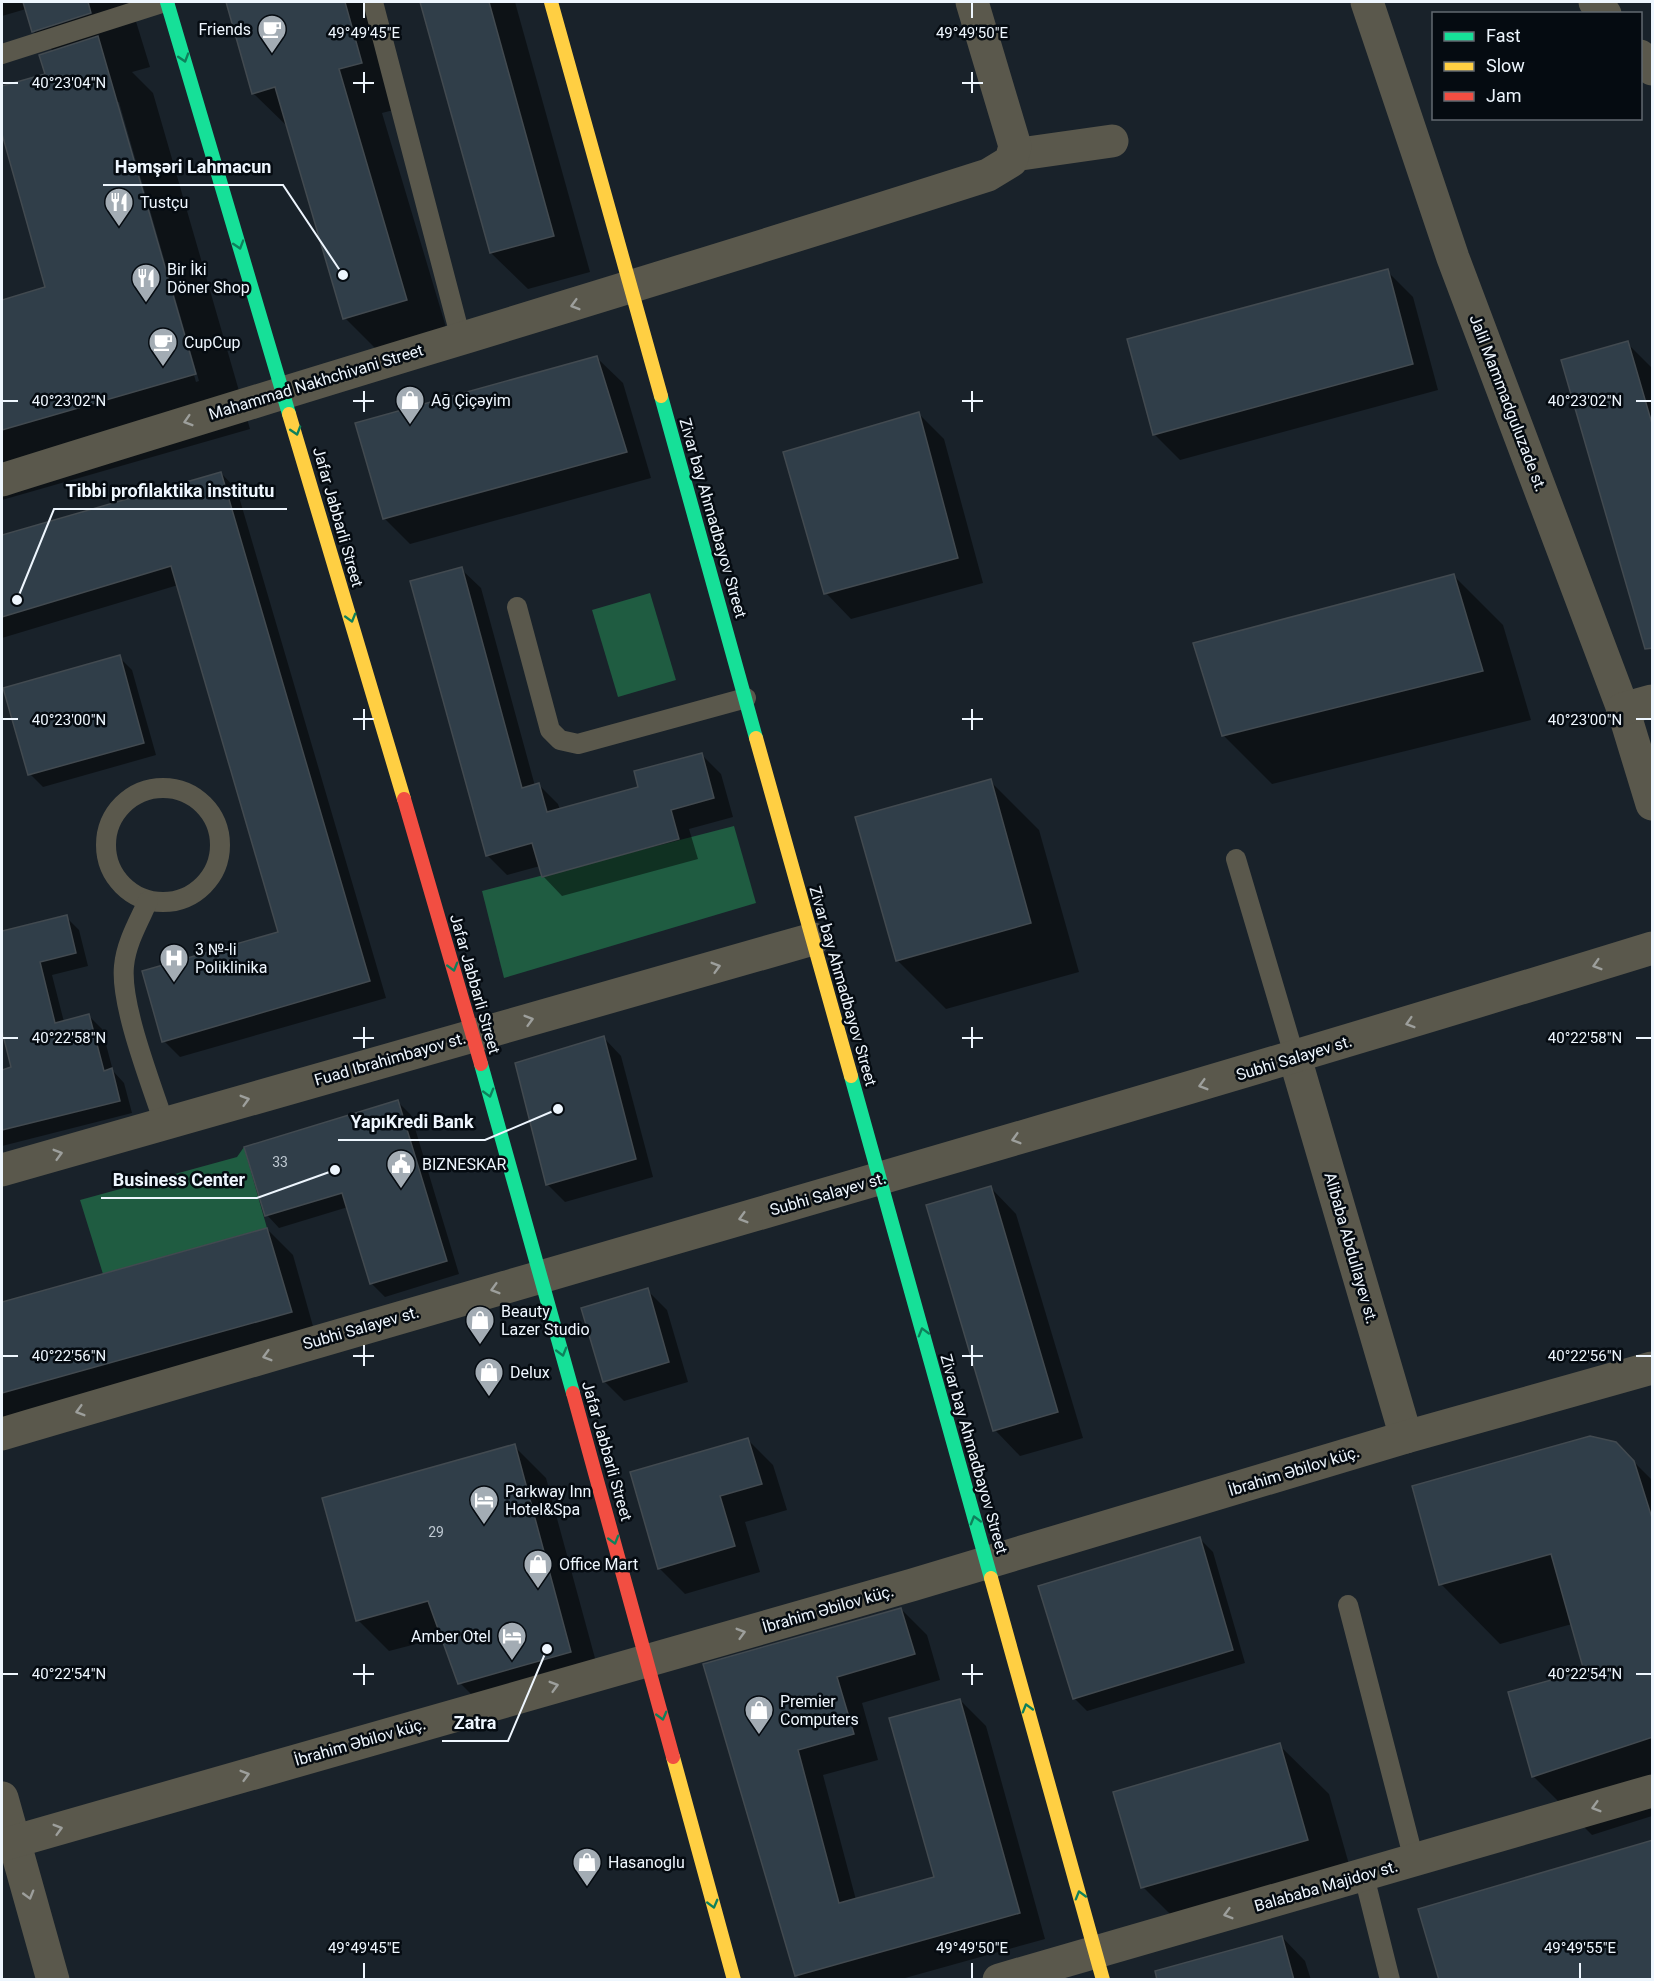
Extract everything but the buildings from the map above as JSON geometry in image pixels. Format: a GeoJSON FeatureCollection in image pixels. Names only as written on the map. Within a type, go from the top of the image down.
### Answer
{"type":"FeatureCollection","features":[{"type":"Feature","properties":{"kind":"main road","name":"Jafar Jabbarli Street"},"geometry":{"type":"LineString","coordinates":[[166,2],[284,391],[541,1275],[734,1980]]}},
{"type":"Feature","properties":{"kind":"main road","name":"Zivar bay Ahmadbayov Street"},"geometry":{"type":"LineString","coordinates":[[551,2],[1100,1966]]}},
{"type":"Feature","properties":{"kind":"street"},"geometry":{"type":"LineString","coordinates":[[972,2],[1014,137],[1014,155],[1112,141]]}},
{"type":"Feature","properties":{"kind":"street","name":"Jalil Mammadguluzade st."},"geometry":{"type":"LineString","coordinates":[[1367,2],[1453,258],[1638,705],[1653,804]]}},
{"type":"Feature","properties":{"kind":"street"},"geometry":{"type":"LineString","coordinates":[[1642,57],[1653,69]]}},
{"type":"Feature","properties":{"kind":"street","name":"Mahammad Nakhchivani Street"},"geometry":{"type":"LineString","coordinates":[[2,480],[284,391],[632,288],[988,176],[1006,166],[1014,155]]}},
{"type":"Feature","properties":{"kind":"street","name":"Fuad Ibrahimbayov st."},"geometry":{"type":"LineString","coordinates":[[2,1170],[813,939]]}},
{"type":"Feature","properties":{"kind":"street","name":"Subhi Salayev st."},"geometry":{"type":"LineString","coordinates":[[2,1434],[541,1275],[1295,1058],[1653,948]]}},
{"type":"Feature","properties":{"kind":"street","name":"Alibaba Abdullayev st."},"geometry":{"type":"LineString","coordinates":[[1295,1058],[1406,1437]]}},
{"type":"Feature","properties":{"kind":"street","name":"İbrahim Əbilov küç."},"geometry":{"type":"LineString","coordinates":[[8,1844],[987,1563],[1406,1437],[1653,1368]]}},
{"type":"Feature","properties":{"kind":"street","name":"Balababa Majidov st."},"geometry":{"type":"LineString","coordinates":[[999,1980],[1100,1966],[1414,1860],[1653,1791]]}},
{"type":"Feature","properties":{"kind":"street"},"geometry":{"type":"LineString","coordinates":[[2,1798],[8,1844],[53,1980]]}},
{"type":"Feature","properties":{"kind":"lane"},"geometry":{"type":"LineString","coordinates":[[2,54],[166,2]]}},
{"type":"Feature","properties":{"kind":"lane"},"geometry":{"type":"LineString","coordinates":[[373,2],[462,339]]}},
{"type":"Feature","properties":{"kind":"lane"},"geometry":{"type":"LineString","coordinates":[[517,607],[550,730],[561,740],[578,744],[746,698]]}},
{"type":"Feature","properties":{"kind":"lane"},"geometry":{"type":"LineString","coordinates":[[151,788],[178,788],[200,800],[216,821],[221,846],[214,872],[197,891],[174,901],[148,901],[125,889],[109,868],[105,843],[111,818],[128,798],[151,788]]}},
{"type":"Feature","properties":{"kind":"lane"},"geometry":{"type":"LineString","coordinates":[[1236,859],[1295,1058]]}},
{"type":"Feature","properties":{"kind":"lane"},"geometry":{"type":"LineString","coordinates":[[148,901],[129,944],[124,965],[124,984],[136,1035],[164,1123]]}},
{"type":"Feature","properties":{"kind":"lane"},"geometry":{"type":"LineString","coordinates":[[1348,1605],[1414,1860]]}},
{"type":"Feature","properties":{"kind":"lane"},"geometry":{"type":"LineString","coordinates":[[1364,1876],[1390,1980]]}},
{"type":"Feature","properties":{"kind":"green space"},"geometry":{"type":"Polygon","coordinates":[[[650,593],[676,680],[618,697],[592,610],[650,593]]]}},
{"type":"Feature","properties":{"kind":"green space"},"geometry":{"type":"Polygon","coordinates":[[[734,826],[756,903],[504,978],[482,891],[734,826]]]}},
{"type":"Feature","properties":{"kind":"green space"},"geometry":{"type":"Polygon","coordinates":[[[244,1147],[267,1228],[103,1274],[80,1200],[237,1157],[244,1147]]]}},
{"type":"Feature","properties":{"kind":"traffic: fast"},"geometry":{"type":"LineString","coordinates":[[167,2],[289,414]]}},
{"type":"Feature","properties":{"kind":"traffic: fast"},"geometry":{"type":"LineString","coordinates":[[661,396],[756,738]]}},
{"type":"Feature","properties":{"kind":"traffic: fast"},"geometry":{"type":"LineString","coordinates":[[481,1064],[573,1393]]}},
{"type":"Feature","properties":{"kind":"traffic: fast"},"geometry":{"type":"LineString","coordinates":[[851,1076],[991,1578]]}},
{"type":"Feature","properties":{"kind":"traffic: slow"},"geometry":{"type":"LineString","coordinates":[[551,2],[661,396]]}},
{"type":"Feature","properties":{"kind":"traffic: slow"},"geometry":{"type":"LineString","coordinates":[[289,414],[404,799]]}},
{"type":"Feature","properties":{"kind":"traffic: slow"},"geometry":{"type":"LineString","coordinates":[[756,738],[851,1076]]}},
{"type":"Feature","properties":{"kind":"traffic: slow"},"geometry":{"type":"LineString","coordinates":[[991,1578],[1103,1980]]}},
{"type":"Feature","properties":{"kind":"traffic: slow"},"geometry":{"type":"LineString","coordinates":[[673,1757],[734,1980]]}},
{"type":"Feature","properties":{"kind":"traffic: jam"},"geometry":{"type":"LineString","coordinates":[[404,799],[481,1064]]}},
{"type":"Feature","properties":{"kind":"traffic: jam"},"geometry":{"type":"LineString","coordinates":[[573,1393],[673,1757]]}},
{"type":"Feature","properties":{"kind":"place","name":"Friends"},"geometry":{"type":"Point","coordinates":[272,54]}},
{"type":"Feature","properties":{"kind":"place","name":"Tustçu"},"geometry":{"type":"Point","coordinates":[119,228]}},
{"type":"Feature","properties":{"kind":"place","name":"Həmşəri Lahmacun"},"geometry":{"type":"Point","coordinates":[343,275]}},
{"type":"Feature","properties":{"kind":"place","name":"Bir İki Döner Shop"},"geometry":{"type":"Point","coordinates":[146,304]}},
{"type":"Feature","properties":{"kind":"place","name":"CupCup"},"geometry":{"type":"Point","coordinates":[163,368]}},
{"type":"Feature","properties":{"kind":"place","name":"Ağ Çiçəyim"},"geometry":{"type":"Point","coordinates":[410,426]}},
{"type":"Feature","properties":{"kind":"place","name":"Tibbi profilaktika institutu"},"geometry":{"type":"Point","coordinates":[17,600]}},
{"type":"Feature","properties":{"kind":"place","name":"3 №-li Poliklinika"},"geometry":{"type":"Point","coordinates":[174,984]}},
{"type":"Feature","properties":{"kind":"place","name":"YapıKredi Bank"},"geometry":{"type":"Point","coordinates":[558,1109]}},
{"type":"Feature","properties":{"kind":"place","name":"Business Center"},"geometry":{"type":"Point","coordinates":[335,1170]}},
{"type":"Feature","properties":{"kind":"place","name":"BIZNESKAR"},"geometry":{"type":"Point","coordinates":[401,1190]}},
{"type":"Feature","properties":{"kind":"place","name":"Beauty Lazer Studio"},"geometry":{"type":"Point","coordinates":[480,1346]}},
{"type":"Feature","properties":{"kind":"place","name":"Delux"},"geometry":{"type":"Point","coordinates":[489,1398]}},
{"type":"Feature","properties":{"kind":"place","name":"Parkway Inn Hotel&Spa"},"geometry":{"type":"Point","coordinates":[484,1526]}},
{"type":"Feature","properties":{"kind":"place","name":"Office Mart"},"geometry":{"type":"Point","coordinates":[538,1590]}},
{"type":"Feature","properties":{"kind":"place","name":"Zatra"},"geometry":{"type":"Point","coordinates":[547,1649]}},
{"type":"Feature","properties":{"kind":"place","name":"Amber Otel"},"geometry":{"type":"Point","coordinates":[512,1662]}},
{"type":"Feature","properties":{"kind":"place","name":"Premier Computers"},"geometry":{"type":"Point","coordinates":[759,1736]}},
{"type":"Feature","properties":{"kind":"place","name":"Hasanoglu"},"geometry":{"type":"Point","coordinates":[587,1888]}}]}
